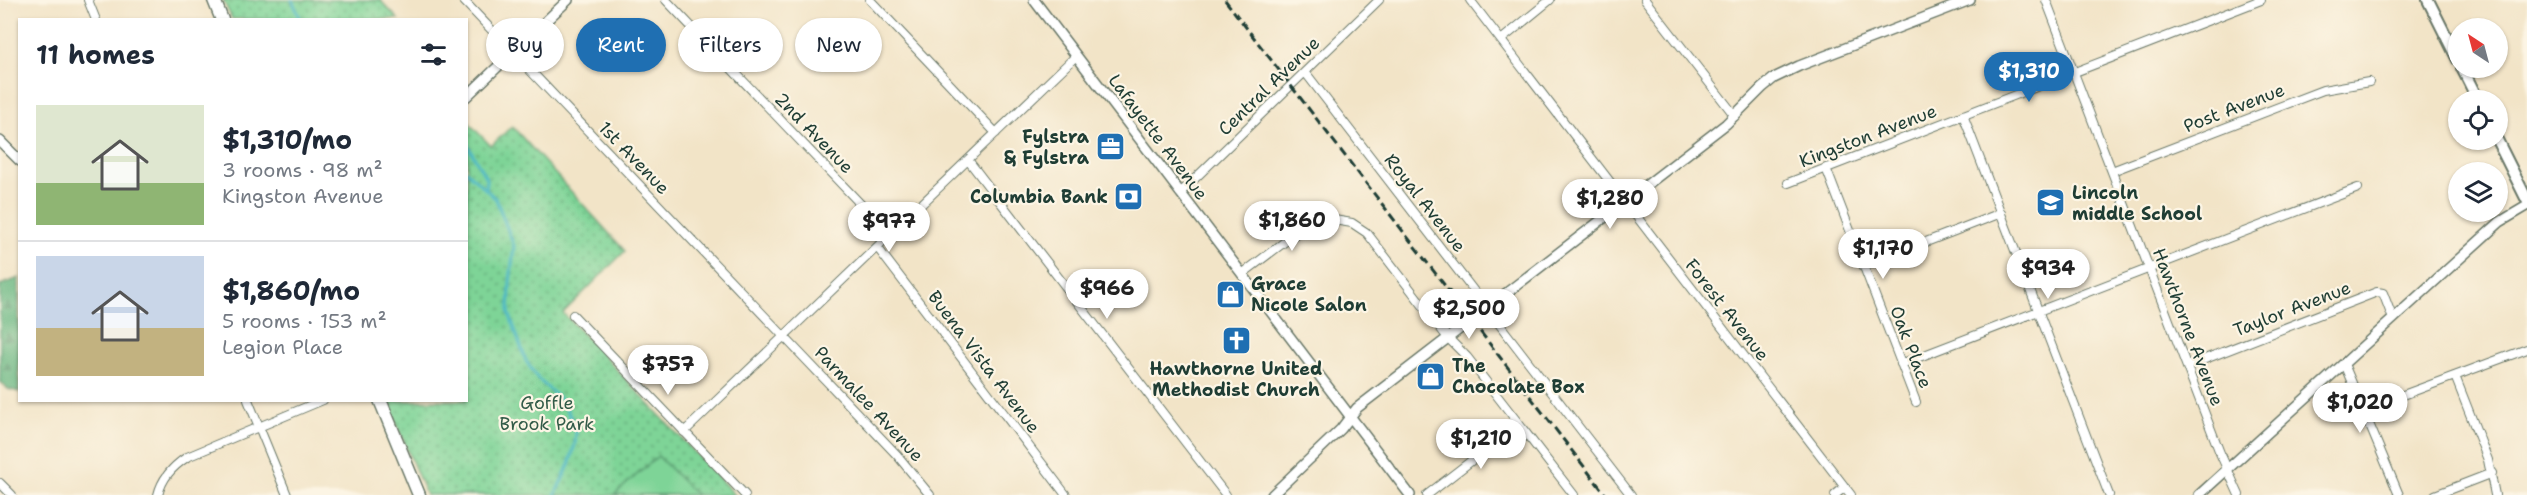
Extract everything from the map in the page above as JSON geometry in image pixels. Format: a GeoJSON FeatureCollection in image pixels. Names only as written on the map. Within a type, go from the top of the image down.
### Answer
{"type":"FeatureCollection","features":[{"type":"Feature","properties":{"kind":"main road"},"geometry":{"type":"LineString","coordinates":[[214,0],[221,18]]}},
{"type":"Feature","properties":{"kind":"main road"},"geometry":{"type":"LineString","coordinates":[[2428,0],[2448,40]]}},
{"type":"Feature","properties":{"kind":"main road"},"geometry":{"type":"LineString","coordinates":[[2503,150],[2527,200]]}},
{"type":"Feature","properties":{"kind":"main road"},"geometry":{"type":"LineString","coordinates":[[381,402],[419,495]]}},
{"type":"Feature","properties":{"kind":"street"},"geometry":{"type":"LineString","coordinates":[[88,0],[95,18]]}},
{"type":"Feature","properties":{"kind":"street","name":"1st Avenue"},"geometry":{"type":"LineString","coordinates":[[463,0],[486,24]]}},
{"type":"Feature","properties":{"kind":"street"},"geometry":{"type":"LineString","coordinates":[[549,18],[568,0]]}},
{"type":"Feature","properties":{"kind":"street","name":"2nd Avenue"},"geometry":{"type":"LineString","coordinates":[[666,0],[890,235]]}},
{"type":"Feature","properties":{"kind":"street"},"geometry":{"type":"LineString","coordinates":[[870,0],[996,133]]}},
{"type":"Feature","properties":{"kind":"street","name":"Lafayette Avenue"},"geometry":{"type":"LineString","coordinates":[[1034,0],[1410,495]]}},
{"type":"Feature","properties":{"kind":"street","name":"Central Avenue"},"geometry":{"type":"LineString","coordinates":[[1180,193],[1379,0]]}},
{"type":"Feature","properties":{"kind":"street","name":"Forest Avenue"},"geometry":{"type":"LineString","coordinates":[[1470,0],[1851,495]]}},
{"type":"Feature","properties":{"kind":"street"},"geometry":{"type":"LineString","coordinates":[[1500,40],[1550,0]]}},
{"type":"Feature","properties":{"kind":"street"},"geometry":{"type":"LineString","coordinates":[[1645,0],[1735,116]]}},
{"type":"Feature","properties":{"kind":"street"},"geometry":{"type":"LineString","coordinates":[[1272,495],[1341,429],[1357,408],[1735,116],[1762,88],[1786,72],[1970,0]]}},
{"type":"Feature","properties":{"kind":"street","name":"Hawthorne Avenue"},"geometry":{"type":"LineString","coordinates":[[2046,0],[2187,366],[2240,495]]}},
{"type":"Feature","properties":{"kind":"street","name":"Kingston Avenue"},"geometry":{"type":"LineString","coordinates":[[1788,183],[2261,0]]}},
{"type":"Feature","properties":{"kind":"street"},"geometry":{"type":"LineString","coordinates":[[684,432],[1076,56]]}},
{"type":"Feature","properties":{"kind":"street"},"geometry":{"type":"LineString","coordinates":[[468,95],[493,72]]}},
{"type":"Feature","properties":{"kind":"street","name":"1st Avenue"},"geometry":{"type":"LineString","coordinates":[[531,72],[784,336]]}},
{"type":"Feature","properties":{"kind":"street","name":"Royal Avenue"},"geometry":{"type":"LineString","coordinates":[[1305,72],[1631,495]]}},
{"type":"Feature","properties":{"kind":"street","name":"Post Avenue"},"geometry":{"type":"LineString","coordinates":[[2112,171],[2323,90],[2369,82]]}},
{"type":"Feature","properties":{"kind":"street"},"geometry":{"type":"LineString","coordinates":[[1963,115],[2109,495]]}},
{"type":"Feature","properties":{"kind":"street"},"geometry":{"type":"LineString","coordinates":[[0,141],[18,159]]}},
{"type":"Feature","properties":{"kind":"street"},"geometry":{"type":"LineString","coordinates":[[969,160],[1226,495]]}},
{"type":"Feature","properties":{"kind":"street","name":"Oak Place"},"geometry":{"type":"LineString","coordinates":[[1826,168],[1916,402]]}},
{"type":"Feature","properties":{"kind":"street"},"geometry":{"type":"LineString","coordinates":[[1901,364],[2358,188]]}},
{"type":"Feature","properties":{"kind":"street"},"geometry":{"type":"LineString","coordinates":[[2199,495],[2500,222],[2527,206]]}},
{"type":"Feature","properties":{"kind":"street"},"geometry":{"type":"LineString","coordinates":[[1864,266],[2001,213]]}},
{"type":"Feature","properties":{"kind":"street"},"geometry":{"type":"LineString","coordinates":[[1242,274],[1311,222],[1319,219],[1358,225],[1367,233],[1448,338],[1467,357],[1574,495]]}},
{"type":"Feature","properties":{"kind":"street","name":"Buena Vista Avenue"},"geometry":{"type":"LineString","coordinates":[[877,247],[1066,495]]}},
{"type":"Feature","properties":{"kind":"street","name":"Taylor Avenue"},"geometry":{"type":"LineString","coordinates":[[2187,366],[2377,292],[2383,293],[2393,319]]}},
{"type":"Feature","properties":{"kind":"street"},"geometry":{"type":"LineString","coordinates":[[573,315],[744,495]]}},
{"type":"Feature","properties":{"kind":"street","name":"Parmalee Avenue"},"geometry":{"type":"LineString","coordinates":[[784,336],[897,455],[930,495]]}},
{"type":"Feature","properties":{"kind":"street"},"geometry":{"type":"LineString","coordinates":[[2363,410],[2527,349]]}},
{"type":"Feature","properties":{"kind":"street"},"geometry":{"type":"LineString","coordinates":[[2344,364],[2399,495]]}},
{"type":"Feature","properties":{"kind":"street"},"geometry":{"type":"LineString","coordinates":[[2455,376],[2492,473],[2494,495]]}},
{"type":"Feature","properties":{"kind":"street"},"geometry":{"type":"LineString","coordinates":[[249,402],[287,495]]}},
{"type":"Feature","properties":{"kind":"street"},"geometry":{"type":"LineString","coordinates":[[158,495],[164,479],[177,464],[187,458],[318,402]]}},
{"type":"Feature","properties":{"kind":"street"},"geometry":{"type":"LineString","coordinates":[[1427,495],[1519,424]]}},
{"type":"Feature","properties":{"kind":"street"},"geometry":{"type":"LineString","coordinates":[[2435,495],[2492,473]]}},
{"type":"Feature","properties":{"kind":"street"},"geometry":{"type":"LineString","coordinates":[[0,483],[12,495]]}},
{"type":"Feature","properties":{"kind":"street"},"geometry":{"type":"LineString","coordinates":[[1835,495],[1845,487]]}},
{"type":"Feature","properties":{"kind":"green space"},"geometry":{"type":"Polygon","coordinates":[[[223,0],[380,0],[397,18],[232,18],[223,0]]]}},
{"type":"Feature","properties":{"kind":"green space","name":"Goffle Brook Park"},"geometry":{"type":"Polygon","coordinates":[[[468,122],[491,146],[512,126],[625,251],[563,313],[735,495],[426,495],[387,402],[468,402],[468,122]]]}},
{"type":"Feature","properties":{"kind":"green space"},"geometry":{"type":"Polygon","coordinates":[[[18,278],[18,392],[8,389],[0,381],[0,285],[18,278]]]}},
{"type":"Feature","properties":{"kind":"green space"},"geometry":{"type":"Polygon","coordinates":[[[658,456],[696,495],[614,495],[658,456]]]}},
{"type":"Feature","properties":{"kind":"waterway"},"geometry":{"type":"LineString","coordinates":[[292,0],[300,18]]}},
{"type":"Feature","properties":{"kind":"waterway"},"geometry":{"type":"LineString","coordinates":[[468,146],[487,180],[486,189]]}},
{"type":"Feature","properties":{"kind":"waterway"},"geometry":{"type":"LineString","coordinates":[[468,173],[496,199],[514,246],[509,313],[526,361],[538,379],[563,402],[576,429],[575,444],[569,465],[555,495]]}},
{"type":"Feature","properties":{"kind":"railway"},"geometry":{"type":"LineString","coordinates":[[1225,0],[1606,495]]}},
{"type":"Feature","properties":{"kind":"place","name":"Fylstra & Fylstra"},"geometry":{"type":"Point","coordinates":[1110,147]}},
{"type":"Feature","properties":{"kind":"place","name":"Columbia Bank"},"geometry":{"type":"Point","coordinates":[1129,197]}},
{"type":"Feature","properties":{"kind":"place","name":"Lincoln middle School"},"geometry":{"type":"Point","coordinates":[2051,203]}},
{"type":"Feature","properties":{"kind":"place","name":"Grace Nicole Salon"},"geometry":{"type":"Point","coordinates":[1230,294]}},
{"type":"Feature","properties":{"kind":"place","name":"Hawthorne United Methodist Church"},"geometry":{"type":"Point","coordinates":[1236,340]}},
{"type":"Feature","properties":{"kind":"place","name":"The Chocolate Box"},"geometry":{"type":"Point","coordinates":[1431,376]}}]}
